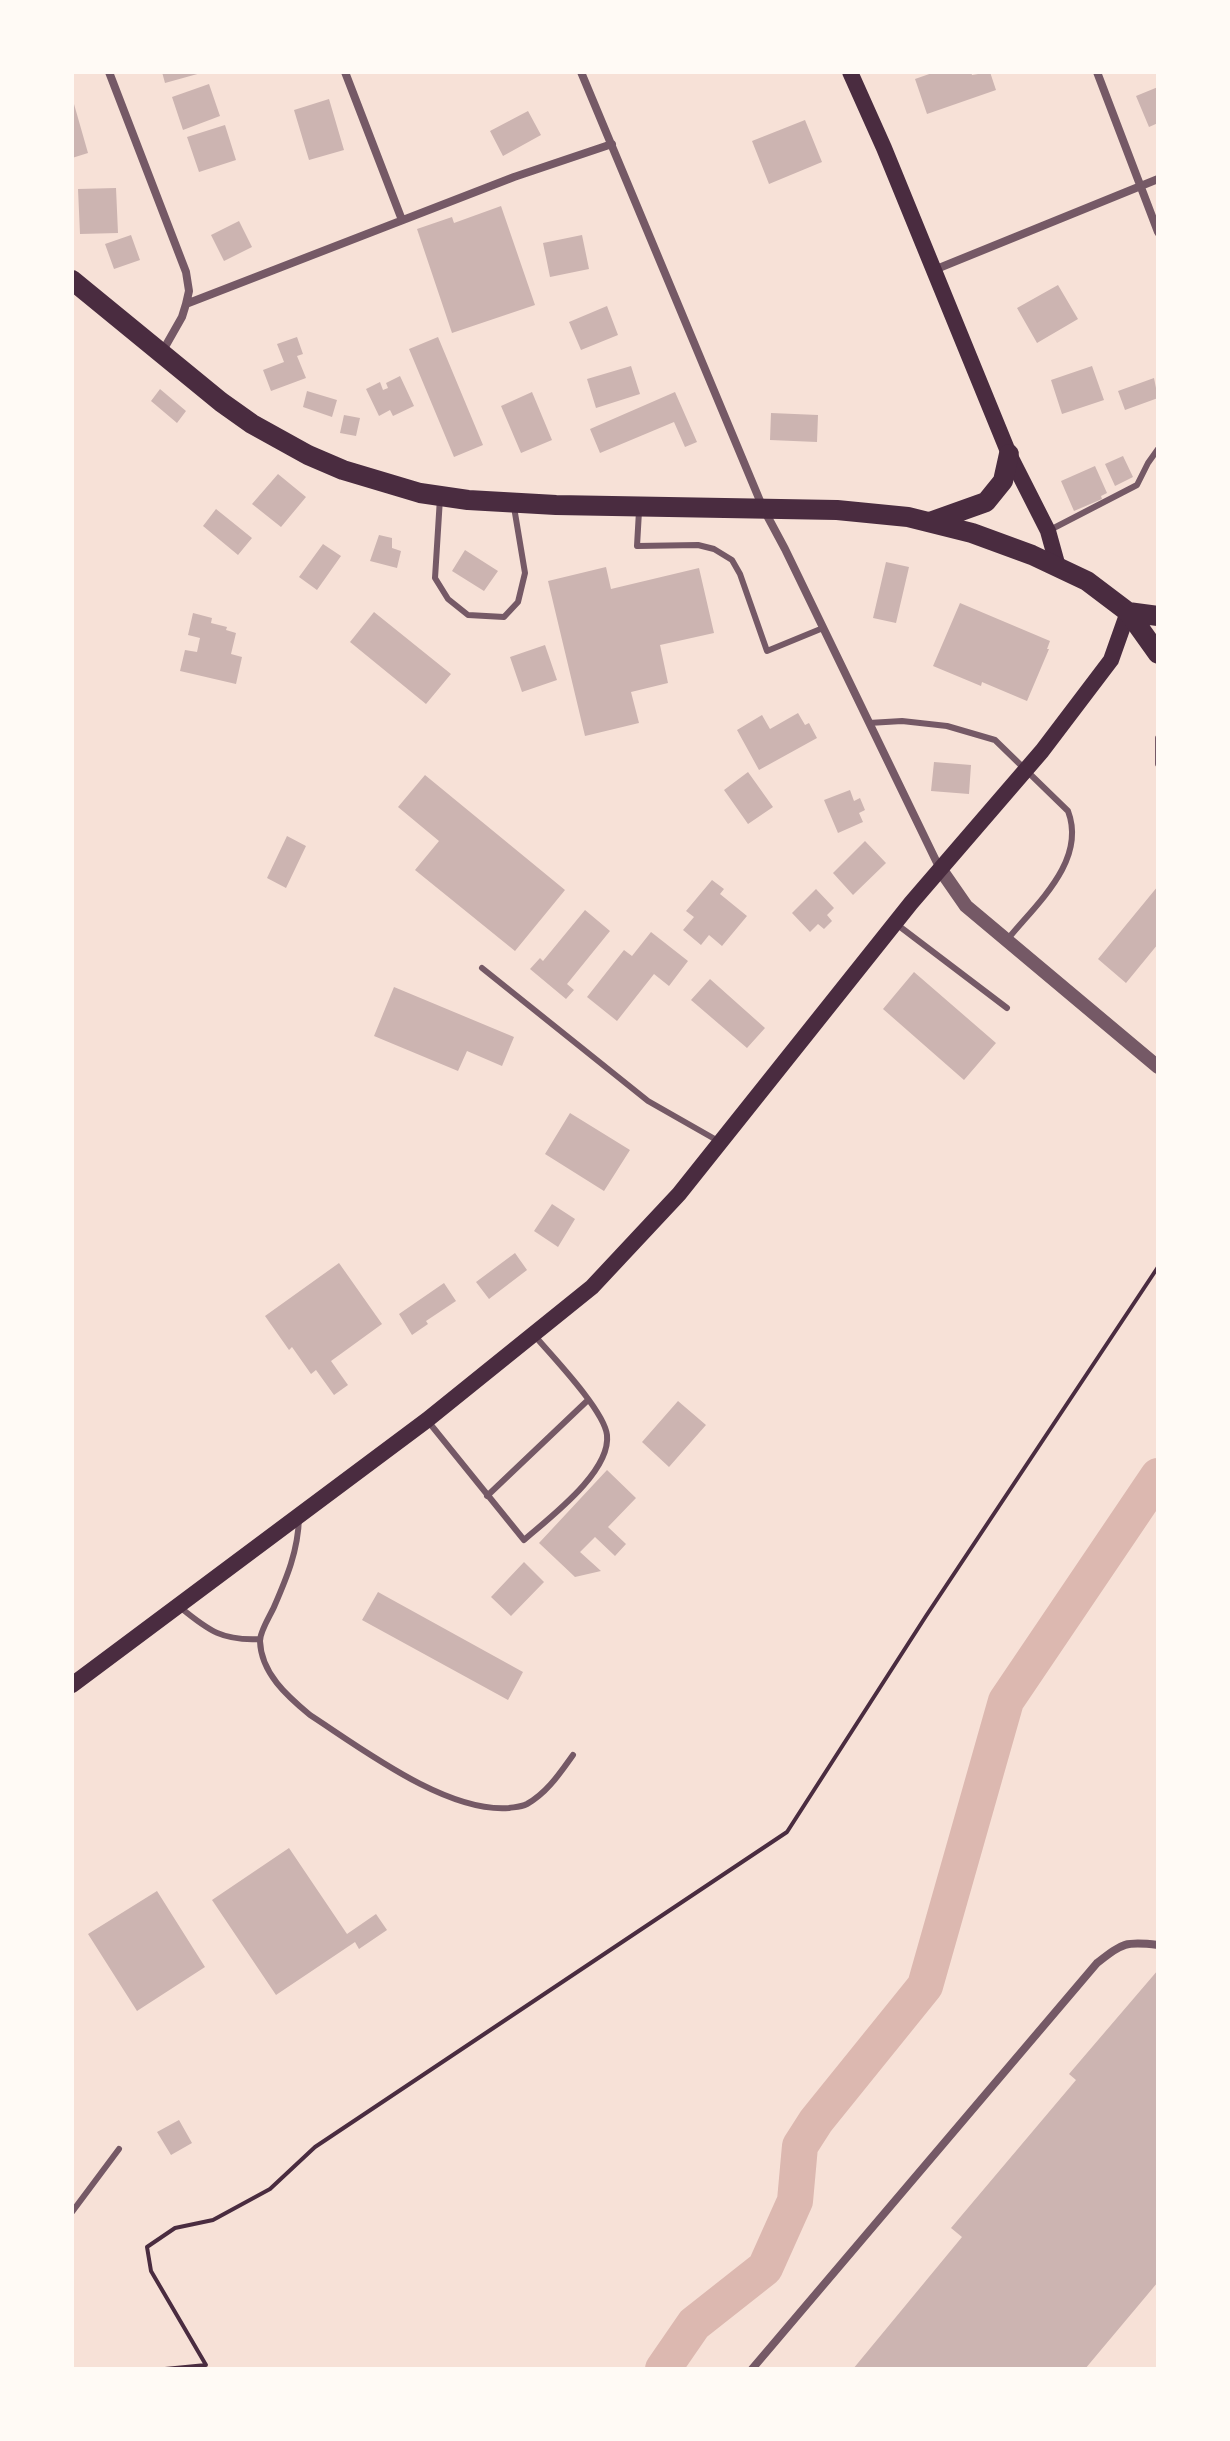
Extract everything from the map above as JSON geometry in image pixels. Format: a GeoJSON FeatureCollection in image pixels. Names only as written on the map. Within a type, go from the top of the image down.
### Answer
{"type":"FeatureCollection","features":[{"type":"Feature","properties":{"kind":"main road"},"geometry":{"type":"LineString","coordinates":[[850,72],[1009,454],[1048,531],[1058,567]]}},
{"type":"Feature","properties":{"kind":"main road"},"geometry":{"type":"LineString","coordinates":[[72,280],[161,355],[252,424],[308,455],[380,482],[440,496],[513,503],[873,512],[930,522],[972,533],[1032,555],[1087,581],[1128,612],[1158,654]]}},
{"type":"Feature","properties":{"kind":"main road"},"geometry":{"type":"LineString","coordinates":[[930,522],[986,502],[1003,481],[1009,454]]}},
{"type":"Feature","properties":{"kind":"main road"},"geometry":{"type":"LineString","coordinates":[[1128,612],[1158,616]]}},
{"type":"Feature","properties":{"kind":"main road"},"geometry":{"type":"LineString","coordinates":[[72,1685],[427,1420],[592,1287],[679,1194],[895,923],[1027,769],[1111,660],[1128,612]]}},
{"type":"Feature","properties":{"kind":"street"},"geometry":{"type":"LineString","coordinates":[[109,72],[186,272],[189,291],[186,304],[161,355]]}},
{"type":"Feature","properties":{"kind":"street"},"geometry":{"type":"LineString","coordinates":[[345,72],[402,220]]}},
{"type":"Feature","properties":{"kind":"street"},"geometry":{"type":"LineString","coordinates":[[581,72],[763,508],[941,870],[966,906],[1158,1067]]}},
{"type":"Feature","properties":{"kind":"street"},"geometry":{"type":"LineString","coordinates":[[1097,72],[1158,232]]}},
{"type":"Feature","properties":{"kind":"street"},"geometry":{"type":"LineString","coordinates":[[186,304],[514,177],[612,144]]}},
{"type":"Feature","properties":{"kind":"street"},"geometry":{"type":"LineString","coordinates":[[934,270],[1158,179]]}},
{"type":"Feature","properties":{"kind":"street"},"geometry":{"type":"LineString","coordinates":[[752,2369],[1097,1963],[1119,1946],[1132,1942],[1158,1945]]}},
{"type":"Feature","properties":{"kind":"lane"},"geometry":{"type":"LineString","coordinates":[[1048,531],[1137,485],[1158,449]]}},
{"type":"Feature","properties":{"kind":"lane"},"geometry":{"type":"LineString","coordinates":[[440,496],[435,578],[448,599],[468,615],[504,617],[518,602],[525,573],[513,503]]}},
{"type":"Feature","properties":{"kind":"lane"},"geometry":{"type":"LineString","coordinates":[[639,507],[637,546],[698,545],[714,549],[732,560],[740,574],[767,651],[823,628]]}},
{"type":"Feature","properties":{"kind":"lane"},"geometry":{"type":"LineString","coordinates":[[869,723],[902,721],[947,726],[995,740],[1068,811],[1073,835],[1069,855],[1059,875],[1007,940]]}},
{"type":"Feature","properties":{"kind":"lane"},"geometry":{"type":"LineString","coordinates":[[1158,738],[1158,764]]}},
{"type":"Feature","properties":{"kind":"lane"},"geometry":{"type":"LineString","coordinates":[[895,923],[1007,1008]]}},
{"type":"Feature","properties":{"kind":"lane"},"geometry":{"type":"LineString","coordinates":[[482,968],[648,1101],[720,1142]]}},
{"type":"Feature","properties":{"kind":"lane"},"geometry":{"type":"LineString","coordinates":[[427,1420],[524,1540],[578,1493],[606,1450],[607,1435],[600,1416],[534,1335]]}},
{"type":"Feature","properties":{"kind":"lane"},"geometry":{"type":"LineString","coordinates":[[487,1496],[588,1400]]}},
{"type":"Feature","properties":{"kind":"lane"},"geometry":{"type":"LineString","coordinates":[[299,1514],[293,1565],[260,1639],[268,1674],[302,1709],[419,1783],[461,1801],[499,1808],[524,1806],[548,1788],[573,1755]]}},
{"type":"Feature","properties":{"kind":"lane"},"geometry":{"type":"LineString","coordinates":[[178,1605],[218,1635],[237,1640],[260,1639]]}},
{"type":"Feature","properties":{"kind":"lane"},"geometry":{"type":"LineString","coordinates":[[72,2212],[119,2149]]}},
{"type":"Feature","properties":{"kind":"path"},"geometry":{"type":"LineString","coordinates":[[165,2369],[206,2365],[151,2271],[147,2247],[175,2228],[213,2220],[270,2189],[315,2147],[787,1832],[1158,1267]]}},
{"type":"Feature","properties":{"kind":"building"},"geometry":{"type":"Polygon","coordinates":[[[162,72],[200,72],[201,73],[165,83],[162,72]]]}},
{"type":"Feature","properties":{"kind":"building"},"geometry":{"type":"Polygon","coordinates":[[[935,72],[971,72],[972,75],[990,72],[996,90],[927,114],[915,79],[935,72]]]}},
{"type":"Feature","properties":{"kind":"building"},"geometry":{"type":"Polygon","coordinates":[[[209,84],[220,116],[183,130],[172,97],[209,84]]]}},
{"type":"Feature","properties":{"kind":"building"},"geometry":{"type":"Polygon","coordinates":[[[1158,87],[1158,123],[1149,127],[1136,96],[1158,87]]]}},
{"type":"Feature","properties":{"kind":"building"},"geometry":{"type":"Polygon","coordinates":[[[72,97],[88,153],[72,158],[72,97]]]}},
{"type":"Feature","properties":{"kind":"building"},"geometry":{"type":"Polygon","coordinates":[[[329,99],[344,150],[309,160],[294,110],[329,99]]]}},
{"type":"Feature","properties":{"kind":"building"},"geometry":{"type":"Polygon","coordinates":[[[528,111],[541,135],[503,156],[490,131],[528,111]]]}},
{"type":"Feature","properties":{"kind":"building"},"geometry":{"type":"Polygon","coordinates":[[[805,120],[822,162],[769,184],[752,141],[805,120]]]}},
{"type":"Feature","properties":{"kind":"building"},"geometry":{"type":"Polygon","coordinates":[[[225,125],[236,160],[199,172],[187,137],[225,125]]]}},
{"type":"Feature","properties":{"kind":"building"},"geometry":{"type":"Polygon","coordinates":[[[116,188],[118,233],[80,234],[78,189],[116,188]]]}},
{"type":"Feature","properties":{"kind":"building"},"geometry":{"type":"Polygon","coordinates":[[[501,206],[535,305],[452,333],[417,229],[452,217],[454,223],[501,206]]]}},
{"type":"Feature","properties":{"kind":"building"},"geometry":{"type":"Polygon","coordinates":[[[239,221],[252,247],[224,261],[211,235],[239,221]]]}},
{"type":"Feature","properties":{"kind":"building"},"geometry":{"type":"Polygon","coordinates":[[[131,235],[140,260],[114,269],[105,244],[131,235]]]}},
{"type":"Feature","properties":{"kind":"building"},"geometry":{"type":"Polygon","coordinates":[[[582,235],[589,269],[550,277],[543,243],[582,235]]]}},
{"type":"Feature","properties":{"kind":"building"},"geometry":{"type":"Polygon","coordinates":[[[1058,285],[1078,319],[1037,343],[1017,308],[1058,285]]]}},
{"type":"Feature","properties":{"kind":"building"},"geometry":{"type":"Polygon","coordinates":[[[607,306],[618,335],[581,350],[569,322],[607,306]]]}},
{"type":"Feature","properties":{"kind":"building"},"geometry":{"type":"Polygon","coordinates":[[[297,337],[303,354],[297,356],[306,378],[271,391],[263,370],[284,362],[277,344],[297,337]]]}},
{"type":"Feature","properties":{"kind":"building"},"geometry":{"type":"Polygon","coordinates":[[[438,337],[483,445],[454,457],[409,349],[438,337]]]}},
{"type":"Feature","properties":{"kind":"building"},"geometry":{"type":"Polygon","coordinates":[[[631,366],[640,394],[596,408],[587,379],[631,366]]]}},
{"type":"Feature","properties":{"kind":"building"},"geometry":{"type":"Polygon","coordinates":[[[1092,366],[1104,400],[1062,414],[1051,380],[1092,366]]]}},
{"type":"Feature","properties":{"kind":"building"},"geometry":{"type":"Polygon","coordinates":[[[400,376],[414,406],[393,416],[390,410],[379,416],[366,389],[380,382],[383,390],[388,388],[386,383],[400,376]]]}},
{"type":"Feature","properties":{"kind":"building"},"geometry":{"type":"Polygon","coordinates":[[[1154,378],[1158,398],[1125,410],[1118,391],[1154,378]]]}},
{"type":"Feature","properties":{"kind":"building"},"geometry":{"type":"Polygon","coordinates":[[[160,389],[186,411],[177,423],[151,401],[160,389]]]}},
{"type":"Feature","properties":{"kind":"building"},"geometry":{"type":"Polygon","coordinates":[[[307,391],[337,400],[332,417],[303,407],[307,391]]]}},
{"type":"Feature","properties":{"kind":"building"},"geometry":{"type":"Polygon","coordinates":[[[532,392],[552,440],[521,453],[501,406],[532,392]]]}},
{"type":"Feature","properties":{"kind":"building"},"geometry":{"type":"Polygon","coordinates":[[[675,392],[697,442],[685,447],[674,422],[600,453],[590,429],[675,392]]]}},
{"type":"Feature","properties":{"kind":"building"},"geometry":{"type":"Polygon","coordinates":[[[771,413],[818,415],[817,442],[770,440],[771,413]]]}},
{"type":"Feature","properties":{"kind":"building"},"geometry":{"type":"Polygon","coordinates":[[[344,415],[360,418],[356,436],[340,433],[344,415]]]}},
{"type":"Feature","properties":{"kind":"building"},"geometry":{"type":"Polygon","coordinates":[[[1123,456],[1133,477],[1115,486],[1105,464],[1123,456]]]}},
{"type":"Feature","properties":{"kind":"building"},"geometry":{"type":"Polygon","coordinates":[[[1095,466],[1107,493],[1101,496],[1102,499],[1074,511],[1061,481],[1095,466]]]}},
{"type":"Feature","properties":{"kind":"building"},"geometry":{"type":"Polygon","coordinates":[[[278,474],[306,497],[281,527],[252,504],[278,474]]]}},
{"type":"Feature","properties":{"kind":"building"},"geometry":{"type":"Polygon","coordinates":[[[216,509],[252,538],[238,555],[203,526],[216,509]]]}},
{"type":"Feature","properties":{"kind":"building"},"geometry":{"type":"Polygon","coordinates":[[[379,535],[392,538],[392,548],[401,551],[397,568],[370,561],[379,535]]]}},
{"type":"Feature","properties":{"kind":"building"},"geometry":{"type":"Polygon","coordinates":[[[323,544],[341,556],[317,590],[299,577],[323,544]]]}},
{"type":"Feature","properties":{"kind":"building"},"geometry":{"type":"Polygon","coordinates":[[[465,550],[498,571],[484,591],[452,571],[465,550]]]}},
{"type":"Feature","properties":{"kind":"building"},"geometry":{"type":"Polygon","coordinates":[[[886,562],[909,567],[896,623],[873,618],[886,562]]]}},
{"type":"Feature","properties":{"kind":"building"},"geometry":{"type":"Polygon","coordinates":[[[606,567],[611,589],[699,568],[714,633],[660,645],[668,683],[631,692],[639,723],[585,736],[548,581],[606,567]]]}},
{"type":"Feature","properties":{"kind":"building"},"geometry":{"type":"Polygon","coordinates":[[[960,603],[1050,641],[1027,701],[933,666],[960,603]]]}},
{"type":"Feature","properties":{"kind":"building"},"geometry":{"type":"Polygon","coordinates":[[[374,612],[451,674],[426,704],[350,642],[374,612]]]}},
{"type":"Feature","properties":{"kind":"building"},"geometry":{"type":"Polygon","coordinates":[[[193,613],[212,618],[211,623],[236,633],[231,654],[242,657],[236,684],[180,671],[185,650],[197,652],[200,638],[188,635],[193,613]]]}},
{"type":"Feature","properties":{"kind":"building"},"geometry":{"type":"Polygon","coordinates":[[[545,645],[557,680],[522,692],[510,657],[545,645]]]}},
{"type":"Feature","properties":{"kind":"building"},"geometry":{"type":"Polygon","coordinates":[[[798,713],[805,725],[809,723],[817,738],[759,770],[737,730],[762,715],[770,729],[798,713]]]}},
{"type":"Feature","properties":{"kind":"building"},"geometry":{"type":"Polygon","coordinates":[[[934,762],[971,765],[969,794],[931,791],[934,762]]]}},
{"type":"Feature","properties":{"kind":"building"},"geometry":{"type":"Polygon","coordinates":[[[748,772],[773,807],[748,824],[724,790],[748,772]]]}},
{"type":"Feature","properties":{"kind":"building"},"geometry":{"type":"Polygon","coordinates":[[[425,775],[565,890],[515,951],[415,870],[439,841],[398,807],[425,775]]]}},
{"type":"Feature","properties":{"kind":"building"},"geometry":{"type":"Polygon","coordinates":[[[850,790],[854,801],[860,798],[865,810],[859,813],[863,822],[838,833],[824,800],[850,790]]]}},
{"type":"Feature","properties":{"kind":"building"},"geometry":{"type":"Polygon","coordinates":[[[287,836],[306,846],[286,888],[267,878],[287,836]]]}},
{"type":"Feature","properties":{"kind":"building"},"geometry":{"type":"Polygon","coordinates":[[[865,841],[886,863],[853,895],[833,873],[865,841]]]}},
{"type":"Feature","properties":{"kind":"building"},"geometry":{"type":"Polygon","coordinates":[[[712,880],[724,889],[720,894],[747,916],[722,946],[709,935],[701,945],[683,930],[694,917],[686,911],[712,880]]]}},
{"type":"Feature","properties":{"kind":"building"},"geometry":{"type":"Polygon","coordinates":[[[1158,886],[1158,944],[1126,983],[1098,959],[1158,886]]]}},
{"type":"Feature","properties":{"kind":"building"},"geometry":{"type":"Polygon","coordinates":[[[816,889],[834,908],[827,915],[832,921],[824,929],[818,924],[810,932],[792,913],[816,889]]]}},
{"type":"Feature","properties":{"kind":"building"},"geometry":{"type":"Polygon","coordinates":[[[585,910],[610,931],[567,984],[574,990],[566,999],[530,969],[540,958],[543,961],[585,910]]]}},
{"type":"Feature","properties":{"kind":"building"},"geometry":{"type":"Polygon","coordinates":[[[651,932],[688,961],[669,986],[654,974],[617,1021],[587,997],[624,950],[632,956],[651,932]]]}},
{"type":"Feature","properties":{"kind":"building"},"geometry":{"type":"Polygon","coordinates":[[[914,972],[996,1043],[964,1080],[883,1009],[914,972]]]}},
{"type":"Feature","properties":{"kind":"building"},"geometry":{"type":"Polygon","coordinates":[[[710,979],[765,1028],[747,1048],[691,1000],[710,979]]]}},
{"type":"Feature","properties":{"kind":"building"},"geometry":{"type":"Polygon","coordinates":[[[394,987],[514,1037],[502,1066],[467,1051],[458,1071],[374,1036],[394,987]]]}},
{"type":"Feature","properties":{"kind":"building"},"geometry":{"type":"Polygon","coordinates":[[[570,1113],[630,1150],[604,1191],[545,1154],[570,1113]]]}},
{"type":"Feature","properties":{"kind":"building"},"geometry":{"type":"Polygon","coordinates":[[[552,1204],[575,1219],[558,1247],[534,1231],[552,1204]]]}},
{"type":"Feature","properties":{"kind":"building"},"geometry":{"type":"Polygon","coordinates":[[[515,1253],[527,1270],[489,1299],[476,1282],[515,1253]]]}},
{"type":"Feature","properties":{"kind":"building"},"geometry":{"type":"Polygon","coordinates":[[[339,1263],[382,1324],[331,1361],[348,1385],[334,1395],[316,1370],[311,1374],[292,1347],[289,1350],[265,1316],[339,1263]]]}},
{"type":"Feature","properties":{"kind":"building"},"geometry":{"type":"Polygon","coordinates":[[[444,1283],[456,1301],[426,1321],[428,1324],[412,1335],[399,1314],[444,1283]]]}},
{"type":"Feature","properties":{"kind":"building"},"geometry":{"type":"Polygon","coordinates":[[[678,1401],[706,1425],[669,1467],[642,1442],[678,1401]]]}},
{"type":"Feature","properties":{"kind":"building"},"geometry":{"type":"Polygon","coordinates":[[[607,1470],[636,1498],[608,1527],[626,1544],[615,1556],[595,1537],[580,1552],[601,1571],[575,1577],[539,1543],[607,1470]]]}},
{"type":"Feature","properties":{"kind":"building"},"geometry":{"type":"Polygon","coordinates":[[[524,1562],[544,1582],[511,1616],[491,1597],[524,1562]]]}},
{"type":"Feature","properties":{"kind":"building"},"geometry":{"type":"Polygon","coordinates":[[[378,1592],[523,1672],[508,1700],[362,1620],[378,1592]]]}},
{"type":"Feature","properties":{"kind":"building"},"geometry":{"type":"Polygon","coordinates":[[[289,1848],[347,1934],[376,1914],[387,1930],[359,1949],[355,1942],[276,1995],[212,1900],[289,1848]]]}},
{"type":"Feature","properties":{"kind":"building"},"geometry":{"type":"Polygon","coordinates":[[[157,1891],[205,1967],[137,2011],[88,1934],[157,1891]]]}},
{"type":"Feature","properties":{"kind":"building"},"geometry":{"type":"Polygon","coordinates":[[[1158,1970],[1158,2282],[1085,2369],[853,2369],[962,2237],[951,2228],[1076,2080],[1069,2074],[1158,1970]]]}},
{"type":"Feature","properties":{"kind":"building"},"geometry":{"type":"Polygon","coordinates":[[[179,2120],[192,2143],[171,2155],[157,2132],[179,2120]]]}},
{"type":"Feature","properties":{"kind":"waterway"},"geometry":{"type":"LineString","coordinates":[[663,2369],[694,2324],[765,2268],[795,2201],[800,2146],[816,2121],[925,1986],[1006,1701],[1158,1476]]}}]}
